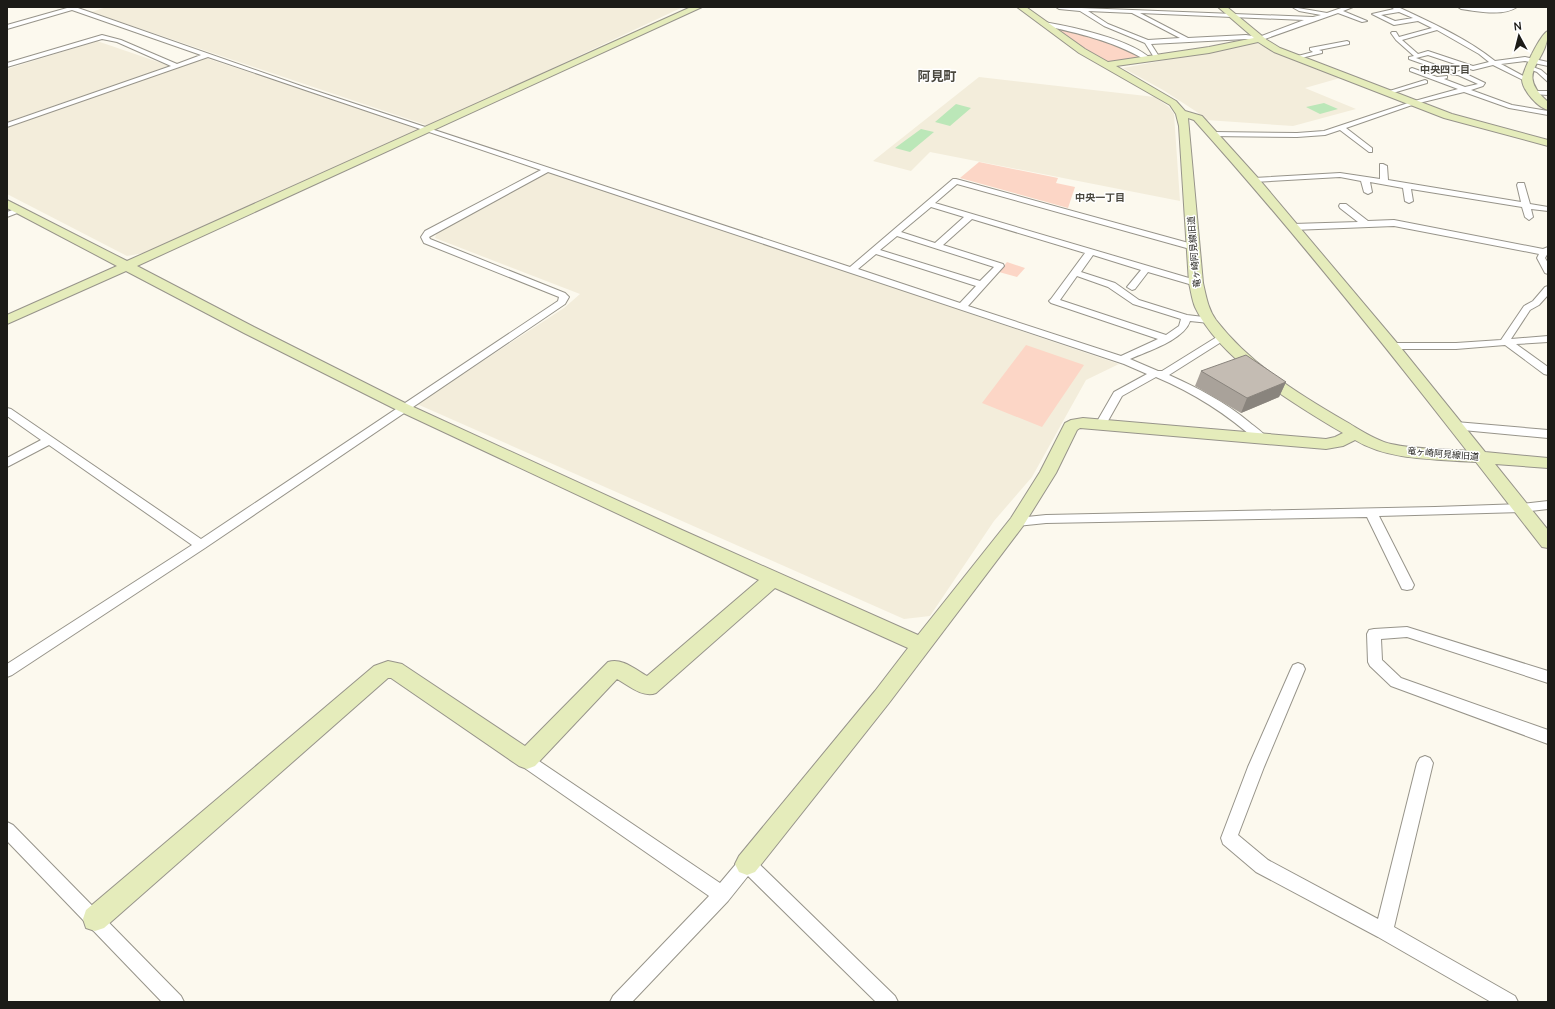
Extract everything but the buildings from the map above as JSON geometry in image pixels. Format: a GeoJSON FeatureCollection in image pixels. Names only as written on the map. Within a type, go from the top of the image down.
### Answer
{"type":"FeatureCollection","features":[{"type":"Feature","properties":{"kind":"street"},"geometry":{"type":"LineString","coordinates":[[7,27],[73,7],[208,55],[1121,360],[1210,400],[1245,424],[1262,439]]}},
{"type":"Feature","properties":{"kind":"street"},"geometry":{"type":"LineString","coordinates":[[7,320],[698,7]]}},
{"type":"Feature","properties":{"kind":"street"},"geometry":{"type":"LineString","coordinates":[[1021,7],[1047,22],[1073,45],[1173,103],[1182,114],[1198,118],[1254,180],[1392,346],[1548,542]]}},
{"type":"Feature","properties":{"kind":"street"},"geometry":{"type":"LineString","coordinates":[[1124,7],[1209,50]]}},
{"type":"Feature","properties":{"kind":"street"},"geometry":{"type":"LineString","coordinates":[[1222,7],[1270,46],[1386,93],[1468,123],[1548,144]]}},
{"type":"Feature","properties":{"kind":"street"},"geometry":{"type":"LineString","coordinates":[[1295,7],[1327,14]]}},
{"type":"Feature","properties":{"kind":"street"},"geometry":{"type":"LineString","coordinates":[[1107,66],[1209,50],[1259,38],[1350,7]]}},
{"type":"Feature","properties":{"kind":"street"},"geometry":{"type":"LineString","coordinates":[[1461,7],[1493,10],[1514,7]]}},
{"type":"Feature","properties":{"kind":"street"},"geometry":{"type":"LineString","coordinates":[[1082,8],[1106,25],[1147,42],[1246,37],[1259,38]]}},
{"type":"Feature","properties":{"kind":"street"},"geometry":{"type":"LineString","coordinates":[[1061,10],[1082,8],[1313,19]]}},
{"type":"Feature","properties":{"kind":"street"},"geometry":{"type":"LineString","coordinates":[[1394,23],[1375,14],[1397,8],[1438,28],[1481,52],[1494,63],[1527,80],[1534,93],[1548,107]]}},
{"type":"Feature","properties":{"kind":"street"},"geometry":{"type":"LineString","coordinates":[[1338,11],[1364,21]]}},
{"type":"Feature","properties":{"kind":"street"},"geometry":{"type":"LineString","coordinates":[[1417,56],[1398,38],[1389,24],[1419,19]]}},
{"type":"Feature","properties":{"kind":"street"},"geometry":{"type":"LineString","coordinates":[[1047,22],[1104,38],[1153,59]]}},
{"type":"Feature","properties":{"kind":"street"},"geometry":{"type":"LineString","coordinates":[[1398,38],[1438,28]]}},
{"type":"Feature","properties":{"kind":"street"},"geometry":{"type":"LineString","coordinates":[[119,41],[146,33]]}},
{"type":"Feature","properties":{"kind":"street"},"geometry":{"type":"LineString","coordinates":[[1527,80],[1532,64],[1548,34]]}},
{"type":"Feature","properties":{"kind":"street"},"geometry":{"type":"LineString","coordinates":[[7,65],[102,36],[119,41],[177,66]]}},
{"type":"Feature","properties":{"kind":"street"},"geometry":{"type":"LineString","coordinates":[[1147,42],[1153,59]]}},
{"type":"Feature","properties":{"kind":"street"},"geometry":{"type":"LineString","coordinates":[[1297,57],[1320,52],[1312,49],[1347,43]]}},
{"type":"Feature","properties":{"kind":"street"},"geometry":{"type":"LineString","coordinates":[[1213,134],[1297,135],[1325,133],[1413,103],[1482,85],[1482,83],[1457,73],[1411,58],[1428,53],[1472,68]]}},
{"type":"Feature","properties":{"kind":"street"},"geometry":{"type":"LineString","coordinates":[[7,125],[208,55]]}},
{"type":"Feature","properties":{"kind":"street"},"geometry":{"type":"LineString","coordinates":[[1437,79],[1494,63],[1525,59],[1548,80]]}},
{"type":"Feature","properties":{"kind":"street"},"geometry":{"type":"LineString","coordinates":[[1532,64],[1548,64]]}},
{"type":"Feature","properties":{"kind":"street"},"geometry":{"type":"LineString","coordinates":[[1412,70],[1511,107],[1548,113]]}},
{"type":"Feature","properties":{"kind":"street"},"geometry":{"type":"LineString","coordinates":[[1386,93],[1424,82]]}},
{"type":"Feature","properties":{"kind":"street"},"geometry":{"type":"LineString","coordinates":[[1534,93],[1548,93]]}},
{"type":"Feature","properties":{"kind":"street","name":"竜ヶ崎阿見線旧道"},"geometry":{"type":"LineString","coordinates":[[1182,114],[1196,283],[1201,304],[1209,320],[1224,338],[1265,376],[1304,404],[1354,433],[1389,449],[1548,463]]}},
{"type":"Feature","properties":{"kind":"street"},"geometry":{"type":"LineString","coordinates":[[1341,128],[1369,150]]}},
{"type":"Feature","properties":{"kind":"street"},"geometry":{"type":"LineString","coordinates":[[1383,166],[1384,182]]}},
{"type":"Feature","properties":{"kind":"street"},"geometry":{"type":"LineString","coordinates":[[7,671],[201,545],[564,299],[562,295],[427,241],[425,237],[428,233],[548,169]]}},
{"type":"Feature","properties":{"kind":"street"},"geometry":{"type":"LineString","coordinates":[[1254,180],[1340,175],[1548,209]]}},
{"type":"Feature","properties":{"kind":"street"},"geometry":{"type":"LineString","coordinates":[[1365,179],[1368,192]]}},
{"type":"Feature","properties":{"kind":"street"},"geometry":{"type":"LineString","coordinates":[[852,270],[956,181],[1193,247]]}},
{"type":"Feature","properties":{"kind":"street"},"geometry":{"type":"LineString","coordinates":[[1521,185],[1529,217]]}},
{"type":"Feature","properties":{"kind":"street"},"geometry":{"type":"LineString","coordinates":[[1407,186],[1409,201]]}},
{"type":"Feature","properties":{"kind":"street"},"geometry":{"type":"LineString","coordinates":[[7,203],[249,330],[404,408],[773,579],[921,645]]}},
{"type":"Feature","properties":{"kind":"street"},"geometry":{"type":"LineString","coordinates":[[930,204],[1090,253],[1196,283]]}},
{"type":"Feature","properties":{"kind":"street"},"geometry":{"type":"LineString","coordinates":[[1343,206],[1365,223]]}},
{"type":"Feature","properties":{"kind":"street"},"geometry":{"type":"LineString","coordinates":[[7,215],[21,210]]}},
{"type":"Feature","properties":{"kind":"street"},"geometry":{"type":"LineString","coordinates":[[937,246],[970,216]]}},
{"type":"Feature","properties":{"kind":"street"},"geometry":{"type":"LineString","coordinates":[[1293,227],[1394,223],[1546,251],[1541,258],[1548,270]]}},
{"type":"Feature","properties":{"kind":"street"},"geometry":{"type":"LineString","coordinates":[[1428,230],[1432,242]]}},
{"type":"Feature","properties":{"kind":"street"},"geometry":{"type":"LineString","coordinates":[[895,233],[1000,266],[962,306]]}},
{"type":"Feature","properties":{"kind":"street"},"geometry":{"type":"LineString","coordinates":[[874,251],[982,285]]}},
{"type":"Feature","properties":{"kind":"street"},"geometry":{"type":"LineString","coordinates":[[1090,253],[1054,301],[1167,339]]}},
{"type":"Feature","properties":{"kind":"street"},"geometry":{"type":"LineString","coordinates":[[1132,287],[1146,269]]}},
{"type":"Feature","properties":{"kind":"street"},"geometry":{"type":"LineString","coordinates":[[1075,273],[1111,284],[1136,302],[1186,318],[1209,320]]}},
{"type":"Feature","properties":{"kind":"street"},"geometry":{"type":"LineString","coordinates":[[1505,341],[1527,308],[1536,303],[1548,290]]}},
{"type":"Feature","properties":{"kind":"street"},"geometry":{"type":"LineString","coordinates":[[1121,360],[1167,339],[1183,327],[1186,318]]}},
{"type":"Feature","properties":{"kind":"street"},"geometry":{"type":"LineString","coordinates":[[1100,424],[1118,394],[1154,374],[1164,374],[1224,338]]}},
{"type":"Feature","properties":{"kind":"street"},"geometry":{"type":"LineString","coordinates":[[1392,346],[1485,345],[1505,341],[1548,339]]}},
{"type":"Feature","properties":{"kind":"street"},"geometry":{"type":"LineString","coordinates":[[1505,341],[1548,372]]}},
{"type":"Feature","properties":{"kind":"street"},"geometry":{"type":"LineString","coordinates":[[7,411],[201,545]]}},
{"type":"Feature","properties":{"kind":"street"},"geometry":{"type":"LineString","coordinates":[[619,1002],[722,895],[882,697],[1017,522],[1048,473],[1071,427],[1076,424],[1100,424],[1326,444],[1338,443],[1354,433]]}},
{"type":"Feature","properties":{"kind":"street"},"geometry":{"type":"LineString","coordinates":[[1456,426],[1548,434]]}},
{"type":"Feature","properties":{"kind":"street"},"geometry":{"type":"LineString","coordinates":[[7,463],[49,440]]}},
{"type":"Feature","properties":{"kind":"street"},"geometry":{"type":"LineString","coordinates":[[1017,522],[1054,519],[1522,508],[1548,505]]}},
{"type":"Feature","properties":{"kind":"street"},"geometry":{"type":"LineString","coordinates":[[1371,512],[1407,585]]}},
{"type":"Feature","properties":{"kind":"street"},"geometry":{"type":"LineString","coordinates":[[527,759],[615,668],[649,687],[773,579]]}},
{"type":"Feature","properties":{"kind":"street"},"geometry":{"type":"LineString","coordinates":[[1548,677],[1407,632],[1374,634],[1375,662],[1396,682],[1548,738]]}},
{"type":"Feature","properties":{"kind":"street"},"geometry":{"type":"LineString","coordinates":[[95,919],[381,672],[388,669],[395,670],[527,759],[531,764],[722,895]]}},
{"type":"Feature","properties":{"kind":"street"},"geometry":{"type":"LineString","coordinates":[[1298,669],[1256,767],[1229,838],[1262,866],[1384,931],[1509,1002]]}},
{"type":"Feature","properties":{"kind":"street"},"geometry":{"type":"LineString","coordinates":[[1384,931],[1425,764]]}},
{"type":"Feature","properties":{"kind":"street"},"geometry":{"type":"LineString","coordinates":[[7,830],[175,1002]]}},
{"type":"Feature","properties":{"kind":"street"},"geometry":{"type":"LineString","coordinates":[[747,864],[889,1002]]}},
{"type":"Feature","properties":{"kind":"shaded area"},"geometry":{"type":"Polygon","coordinates":[[[107,7],[683,7],[429,126],[91,12],[107,7]]]}},
{"type":"Feature","properties":{"kind":"shaded area"},"geometry":{"type":"Polygon","coordinates":[[[1050,26],[1111,42],[1144,59],[1107,64],[1050,26]]]}},
{"type":"Feature","properties":{"kind":"shaded area"},"geometry":{"type":"Polygon","coordinates":[[[97,41],[170,66],[7,122],[7,69],[97,41]]]}},
{"type":"Feature","properties":{"kind":"shaded area"},"geometry":{"type":"Polygon","coordinates":[[[1256,43],[1340,78],[1305,88],[1356,109],[1293,126],[1206,120],[1197,112],[1163,90],[1123,68],[1256,43]]]}},
{"type":"Feature","properties":{"kind":"shaded area"},"geometry":{"type":"Polygon","coordinates":[[[206,58],[420,129],[144,253],[127,256],[7,194],[7,127],[206,58]]]}},
{"type":"Feature","properties":{"kind":"shaded area"},"geometry":{"type":"Polygon","coordinates":[[[979,77],[1155,97],[1169,107],[1174,114],[1180,201],[930,152],[911,171],[873,161],[979,77]]]}},
{"type":"Feature","properties":{"kind":"shaded area"},"geometry":{"type":"Polygon","coordinates":[[[1324,103],[1338,109],[1320,114],[1306,107],[1324,103]]]}},
{"type":"Feature","properties":{"kind":"shaded area"},"geometry":{"type":"Polygon","coordinates":[[[956,104],[971,108],[950,126],[935,122],[956,104]]]}},
{"type":"Feature","properties":{"kind":"shaded area"},"geometry":{"type":"Polygon","coordinates":[[[921,129],[934,132],[910,152],[895,148],[921,129]]]}},
{"type":"Feature","properties":{"kind":"shaded area"},"geometry":{"type":"Polygon","coordinates":[[[979,162],[1058,178],[1056,183],[1075,187],[1068,208],[960,178],[979,162]]]}},
{"type":"Feature","properties":{"kind":"shaded area"},"geometry":{"type":"Polygon","coordinates":[[[552,172],[1119,364],[1086,380],[1032,477],[994,521],[930,616],[904,619],[417,404],[564,308],[580,294],[435,238],[437,232],[544,173],[552,172]]]}},
{"type":"Feature","properties":{"kind":"shaded area"},"geometry":{"type":"Polygon","coordinates":[[[1007,262],[1025,268],[1017,277],[999,272],[1007,262]]]}},
{"type":"Feature","properties":{"kind":"shaded area"},"geometry":{"type":"Polygon","coordinates":[[[1026,345],[1084,365],[1042,427],[982,403],[1026,345]]]}},
{"type":"Feature","properties":{"kind":"district","name":"中央四丁目"},"geometry":{"type":"Point","coordinates":[1445,69]}},
{"type":"Feature","properties":{"kind":"district","name":"阿見町"},"geometry":{"type":"Point","coordinates":[937,76]}},
{"type":"Feature","properties":{"kind":"district","name":"中央一丁目"},"geometry":{"type":"Point","coordinates":[1100,197]}}]}
